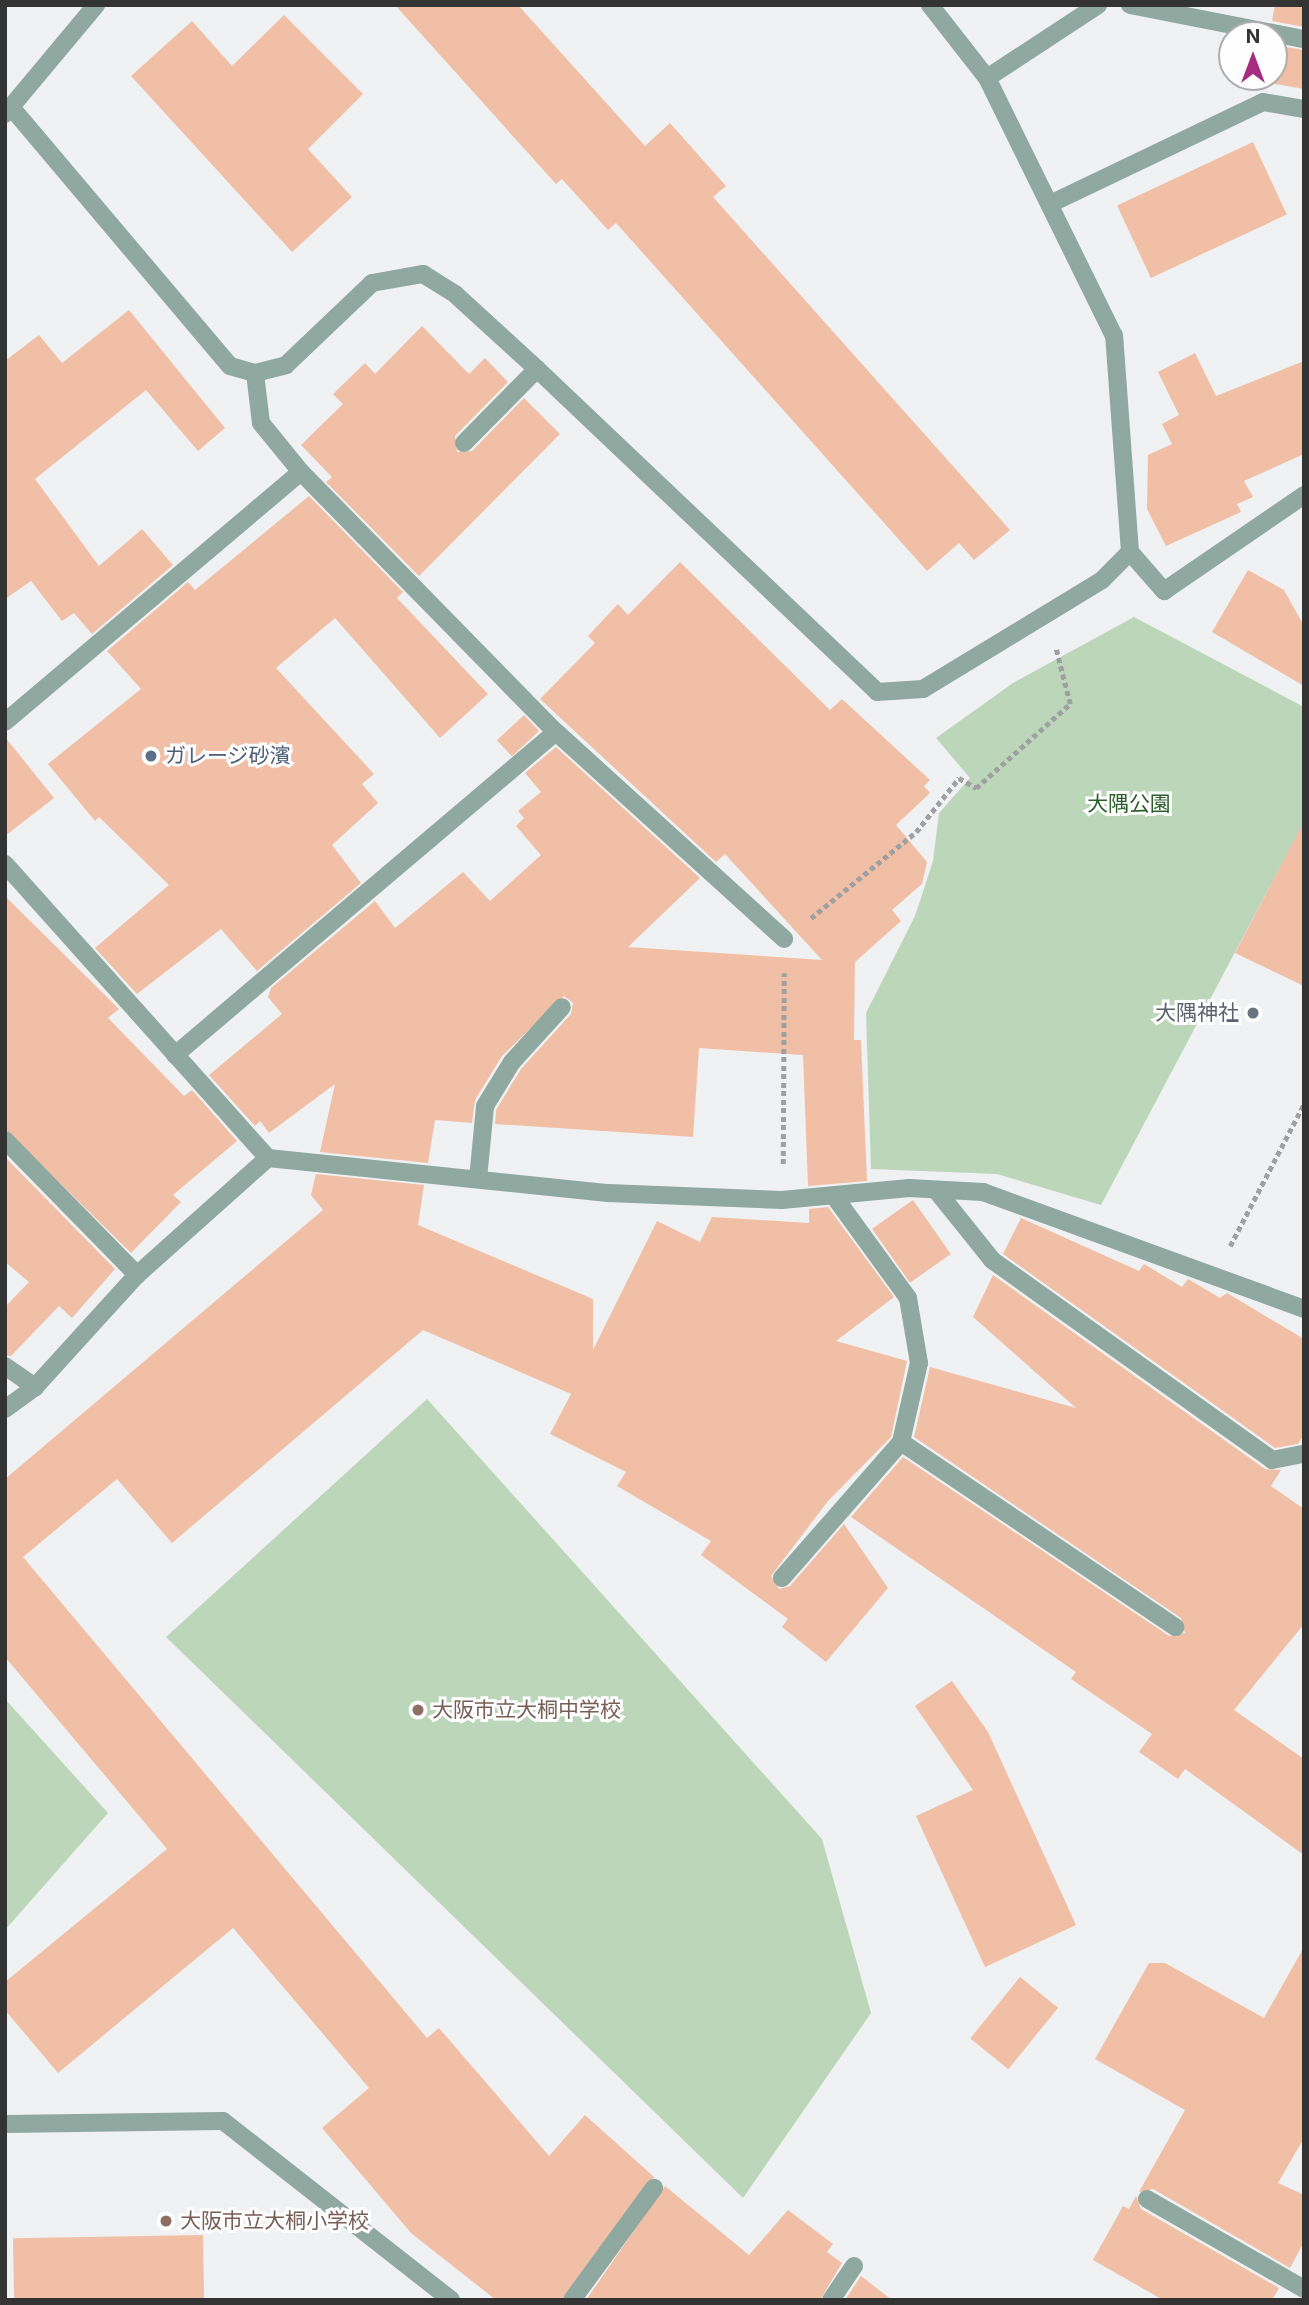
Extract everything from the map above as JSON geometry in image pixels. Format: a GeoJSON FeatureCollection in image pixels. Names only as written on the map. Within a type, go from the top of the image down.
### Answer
{"type":"FeatureCollection","features":[{"type":"Feature","properties":{"kind":"street"},"geometry":{"type":"LineString","coordinates":[[96,5],[8,111],[230,366],[255,373],[286,365],[372,283],[423,274],[456,295],[537,369],[877,692],[923,689],[1047,616],[1102,580],[1130,552]]}},
{"type":"Feature","properties":{"kind":"street"},"geometry":{"type":"LineString","coordinates":[[930,5],[987,78],[1114,336],[1130,552],[1164,591],[1304,495]]}},
{"type":"Feature","properties":{"kind":"street"},"geometry":{"type":"LineString","coordinates":[[987,78],[1098,5]]}},
{"type":"Feature","properties":{"kind":"street"},"geometry":{"type":"LineString","coordinates":[[1130,5],[1304,39]]}},
{"type":"Feature","properties":{"kind":"street"},"geometry":{"type":"LineString","coordinates":[[1050,204],[1263,102],[1304,109]]}},
{"type":"Feature","properties":{"kind":"street"},"geometry":{"type":"LineString","coordinates":[[464,443],[537,369]]}},
{"type":"Feature","properties":{"kind":"street"},"geometry":{"type":"LineString","coordinates":[[255,373],[261,423],[301,472],[556,733],[784,940]]}},
{"type":"Feature","properties":{"kind":"street"},"geometry":{"type":"LineString","coordinates":[[5,722],[301,472]]}},
{"type":"Feature","properties":{"kind":"street"},"geometry":{"type":"LineString","coordinates":[[175,1055],[556,733]]}},
{"type":"Feature","properties":{"kind":"street"},"geometry":{"type":"LineString","coordinates":[[5,864],[268,1158],[608,1193],[782,1200],[936,1190],[983,1192],[1304,1309]]}},
{"type":"Feature","properties":{"kind":"street"},"geometry":{"type":"LineString","coordinates":[[478,1179],[485,1106],[512,1062],[562,1007]]}},
{"type":"Feature","properties":{"kind":"street"},"geometry":{"type":"LineString","coordinates":[[5,1140],[137,1275]]}},
{"type":"Feature","properties":{"kind":"street"},"geometry":{"type":"LineString","coordinates":[[5,1409],[35,1387],[137,1275],[268,1158]]}},
{"type":"Feature","properties":{"kind":"street"},"geometry":{"type":"LineString","coordinates":[[936,1190],[1003,1268],[1272,1460],[1304,1454]]}},
{"type":"Feature","properties":{"kind":"street"},"geometry":{"type":"LineString","coordinates":[[782,1578],[901,1442],[919,1363],[908,1297],[834,1196]]}},
{"type":"Feature","properties":{"kind":"street"},"geometry":{"type":"LineString","coordinates":[[5,1366],[35,1387]]}},
{"type":"Feature","properties":{"kind":"street"},"geometry":{"type":"LineString","coordinates":[[901,1442],[1175,1627]]}},
{"type":"Feature","properties":{"kind":"street"},"geometry":{"type":"LineString","coordinates":[[5,2124],[223,2121],[451,2300]]}},
{"type":"Feature","properties":{"kind":"street"},"geometry":{"type":"LineString","coordinates":[[572,2300],[654,2188]]}},
{"type":"Feature","properties":{"kind":"street"},"geometry":{"type":"LineString","coordinates":[[1147,2199],[1304,2289]]}},
{"type":"Feature","properties":{"kind":"street"},"geometry":{"type":"LineString","coordinates":[[831,2300],[854,2266]]}},
{"type":"Feature","properties":{"kind":"path"},"geometry":{"type":"LineString","coordinates":[[782,1200],[784,940],[916,832],[959,778],[976,789],[1070,704],[1047,616]]}},
{"type":"Feature","properties":{"kind":"path"},"geometry":{"type":"LineString","coordinates":[[1214,1276],[1304,1104]]}},
{"type":"Feature","properties":{"kind":"green space","name":"大隅公園"},"geometry":{"type":"Polygon","coordinates":[[[1134,617],[1304,707],[1304,822],[1101,1205],[997,1174],[871,1169],[866,1013],[915,916],[933,861],[939,813],[970,778],[936,738],[1013,683],[1134,617]]]}},
{"type":"Feature","properties":{"kind":"green space"},"geometry":{"type":"Polygon","coordinates":[[[427,1399],[822,1839],[871,2013],[743,2198],[166,1637],[427,1399]]]}},
{"type":"Feature","properties":{"kind":"green space"},"geometry":{"type":"Polygon","coordinates":[[[5,1699],[108,1813],[5,1930],[5,1699]]]}},
{"type":"Feature","properties":{"kind":"building"},"geometry":{"type":"Polygon","coordinates":[[[395,5],[518,5],[645,146],[670,123],[726,186],[713,197],[1010,530],[974,560],[959,543],[927,571],[616,223],[608,230],[562,179],[556,184],[395,5]]]}},
{"type":"Feature","properties":{"kind":"building"},"geometry":{"type":"Polygon","coordinates":[[[1275,5],[1304,5],[1304,27],[1288,24],[1288,21],[1272,21],[1275,5]]]}},
{"type":"Feature","properties":{"kind":"building"},"geometry":{"type":"Polygon","coordinates":[[[284,15],[363,94],[308,149],[352,197],[292,252],[131,76],[192,21],[232,66],[284,15]]]}},
{"type":"Feature","properties":{"kind":"building"},"geometry":{"type":"Polygon","coordinates":[[[1288,47],[1304,50],[1304,89],[1288,86],[1288,47]]]}},
{"type":"Feature","properties":{"kind":"building"},"geometry":{"type":"Polygon","coordinates":[[[1253,142],[1287,215],[1151,278],[1117,205],[1253,142]]]}},
{"type":"Feature","properties":{"kind":"building"},"geometry":{"type":"Polygon","coordinates":[[[129,310],[225,428],[198,451],[146,390],[35,479],[99,566],[142,529],[173,565],[92,634],[74,613],[62,621],[31,581],[5,599],[5,361],[39,335],[62,363],[129,310]]]}},
{"type":"Feature","properties":{"kind":"building"},"geometry":{"type":"Polygon","coordinates":[[[422,326],[469,374],[485,358],[508,382],[455,436],[457,452],[472,451],[524,398],[560,434],[419,576],[326,482],[332,477],[301,445],[343,404],[333,394],[365,363],[375,374],[422,326]]]}},
{"type":"Feature","properties":{"kind":"building"},"geometry":{"type":"Polygon","coordinates":[[[1195,353],[1216,396],[1304,361],[1304,454],[1244,481],[1253,497],[1237,504],[1241,512],[1166,546],[1147,509],[1148,455],[1172,444],[1162,424],[1179,415],[1158,372],[1195,353]]]}},
{"type":"Feature","properties":{"kind":"building"},"geometry":{"type":"Polygon","coordinates":[[[309,496],[403,592],[397,598],[488,694],[440,738],[335,618],[276,668],[374,774],[362,784],[378,803],[332,845],[361,883],[257,971],[221,929],[137,994],[95,948],[169,885],[99,817],[95,821],[48,764],[141,689],[107,651],[188,582],[195,590],[309,496]]]}},
{"type":"Feature","properties":{"kind":"building"},"geometry":{"type":"Polygon","coordinates":[[[680,562],[830,710],[842,699],[930,780],[924,786],[930,793],[896,825],[927,862],[922,884],[892,910],[901,921],[855,962],[854,1040],[861,1040],[867,1181],[808,1186],[803,1055],[699,1048],[693,1137],[495,1124],[496,1110],[521,1069],[571,1014],[573,1003],[564,996],[502,1056],[475,1100],[472,1123],[435,1120],[428,1163],[320,1152],[335,1084],[269,1133],[260,1121],[255,1126],[209,1075],[282,1014],[268,997],[271,988],[375,901],[395,928],[463,872],[490,901],[541,855],[516,826],[524,818],[518,811],[541,792],[525,773],[556,747],[700,878],[628,947],[822,960],[725,854],[716,862],[540,699],[595,643],[588,636],[618,604],[628,615],[680,562]]]}},
{"type":"Feature","properties":{"kind":"building"},"geometry":{"type":"Polygon","coordinates":[[[1248,570],[1284,590],[1304,626],[1304,686],[1212,632],[1248,570]]]}},
{"type":"Feature","properties":{"kind":"building"},"geometry":{"type":"Polygon","coordinates":[[[524,715],[539,731],[512,756],[497,740],[524,715]]]}},
{"type":"Feature","properties":{"kind":"building"},"geometry":{"type":"Polygon","coordinates":[[[5,737],[54,798],[5,836],[5,737]]]}},
{"type":"Feature","properties":{"kind":"building"},"geometry":{"type":"Polygon","coordinates":[[[1304,821],[1304,986],[1235,953],[1304,821]]]}},
{"type":"Feature","properties":{"kind":"building"},"geometry":{"type":"Polygon","coordinates":[[[5,896],[119,1009],[108,1018],[184,1096],[192,1090],[237,1141],[173,1195],[181,1202],[131,1253],[5,1129],[5,896]]]}},
{"type":"Feature","properties":{"kind":"building"},"geometry":{"type":"Polygon","coordinates":[[[5,1157],[115,1269],[72,1318],[59,1306],[11,1356],[5,1355],[5,1307],[29,1282],[5,1262],[5,1157]]]}},
{"type":"Feature","properties":{"kind":"building"},"geometry":{"type":"Polygon","coordinates":[[[316,1174],[424,1185],[418,1225],[593,1299],[593,1350],[657,1221],[700,1242],[712,1217],[809,1223],[809,1209],[828,1207],[894,1297],[836,1341],[907,1361],[891,1437],[828,1501],[771,1576],[779,1589],[790,1586],[844,1524],[888,1588],[826,1662],[782,1627],[788,1619],[701,1555],[711,1541],[617,1486],[626,1472],[550,1434],[571,1394],[423,1330],[172,1543],[117,1479],[23,1557],[427,2038],[439,2028],[549,2156],[585,2115],[654,2177],[561,2300],[496,2300],[411,2233],[322,2128],[369,2088],[233,1928],[58,2073],[5,2010],[5,1982],[167,1849],[5,1657],[5,1479],[323,1210],[311,1195],[316,1174]]]}},
{"type":"Feature","properties":{"kind":"building"},"geometry":{"type":"Polygon","coordinates":[[[913,1200],[951,1254],[910,1283],[872,1229],[913,1200]]]}},
{"type":"Feature","properties":{"kind":"building"},"geometry":{"type":"Polygon","coordinates":[[[1021,1218],[1139,1271],[1144,1264],[1182,1287],[1188,1279],[1220,1298],[1227,1293],[1304,1339],[1304,1435],[1298,1444],[1275,1448],[1003,1254],[1021,1218]]]}},
{"type":"Feature","properties":{"kind":"building"},"geometry":{"type":"Polygon","coordinates":[[[993,1275],[1265,1469],[1281,1470],[1271,1486],[1304,1509],[1304,1624],[1234,1710],[1304,1759],[1304,1855],[1185,1769],[1178,1779],[1139,1752],[1152,1734],[1071,1679],[1076,1672],[851,1517],[903,1457],[1169,1636],[1185,1633],[1181,1618],[914,1437],[930,1367],[1076,1408],[973,1317],[993,1275]]]}},
{"type":"Feature","properties":{"kind":"building"},"geometry":{"type":"Polygon","coordinates":[[[952,1681],[988,1732],[1076,1925],[985,1967],[916,1816],[973,1790],[915,1706],[952,1681]]]}},
{"type":"Feature","properties":{"kind":"building"},"geometry":{"type":"Polygon","coordinates":[[[1304,1947],[1304,2138],[1278,2183],[1304,2195],[1304,2242],[1290,2268],[1153,2189],[1139,2192],[1185,2110],[1095,2059],[1149,1963],[1165,1963],[1264,2018],[1304,1947]]]}},
{"type":"Feature","properties":{"kind":"building"},"geometry":{"type":"Polygon","coordinates":[[[1020,1977],[1058,2008],[1008,2069],[970,2038],[1020,1977]]]}},
{"type":"Feature","properties":{"kind":"building"},"geometry":{"type":"Polygon","coordinates":[[[665,2186],[749,2255],[788,2210],[833,2244],[827,2252],[842,2263],[820,2300],[586,2300],[665,2186]]]}},
{"type":"Feature","properties":{"kind":"building"},"geometry":{"type":"Polygon","coordinates":[[[1136,2196],[1141,2209],[1279,2288],[1272,2300],[1163,2300],[1093,2260],[1123,2206],[1129,2209],[1136,2196]]]}},
{"type":"Feature","properties":{"kind":"building"},"geometry":{"type":"Polygon","coordinates":[[[203,2235],[204,2300],[14,2300],[13,2238],[203,2235]]]}},
{"type":"Feature","properties":{"kind":"building"},"geometry":{"type":"Polygon","coordinates":[[[861,2276],[892,2300],[845,2300],[861,2276]]]}},
{"type":"Feature","properties":{"kind":"place","name":"ガレージ砂濱"},"geometry":{"type":"Point","coordinates":[151,756]}},
{"type":"Feature","properties":{"kind":"place","name":"大隅神社"},"geometry":{"type":"Point","coordinates":[1253,1013]}},
{"type":"Feature","properties":{"kind":"place","name":"大阪市立大桐中学校"},"geometry":{"type":"Point","coordinates":[418,1710]}},
{"type":"Feature","properties":{"kind":"place","name":"大阪市立大桐小学校"},"geometry":{"type":"Point","coordinates":[166,2221]}}]}
